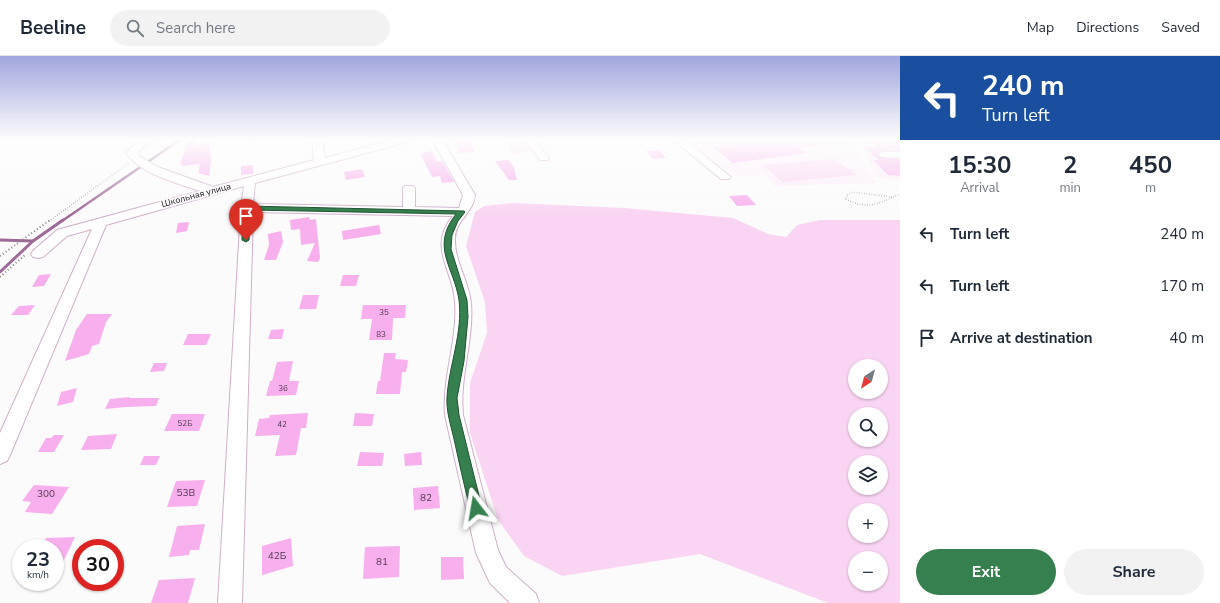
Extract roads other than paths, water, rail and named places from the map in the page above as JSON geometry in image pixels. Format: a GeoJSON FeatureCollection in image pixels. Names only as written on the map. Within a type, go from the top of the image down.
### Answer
{"type":"FeatureCollection","features":[{"type":"Feature","properties":{"kind":"street"},"geometry":{"type":"LineString","coordinates":[[144,165],[170,176],[212,191]]}},
{"type":"Feature","properties":{"kind":"street","name":"Школьная улица"},"geometry":{"type":"LineString","coordinates":[[34,253],[62,233],[250,180],[314,165]]}},
{"type":"Feature","properties":{"kind":"street"},"geometry":{"type":"LineString","coordinates":[[452,165],[469,195],[467,206],[455,221],[448,235],[448,249],[463,300],[459,361],[452,398],[454,415],[487,553],[498,575],[527,603]]}},
{"type":"Feature","properties":{"kind":"street"},"geometry":{"type":"LineString","coordinates":[[707,165],[725,177]]}},
{"type":"Feature","properties":{"kind":"street"},"geometry":{"type":"LineString","coordinates":[[230,603],[247,208],[250,180]]}},
{"type":"Feature","properties":{"kind":"street"},"geometry":{"type":"LineString","coordinates":[[409,188],[409,211]]}},
{"type":"Feature","properties":{"kind":"street"},"geometry":{"type":"LineString","coordinates":[[247,208],[462,212]]}},
{"type":"Feature","properties":{"kind":"street"},"geometry":{"type":"LineString","coordinates":[[0,455],[100,222]]}},
{"type":"Feature","properties":{"kind":"waterway"},"geometry":{"type":"LineString","coordinates":[[62,221],[144,165]]}},
{"type":"Feature","properties":{"kind":"waterway"},"geometry":{"type":"LineString","coordinates":[[33,241],[63,220]]}},
{"type":"Feature","properties":{"kind":"waterway"},"geometry":{"type":"LineString","coordinates":[[0,240],[33,241]]}},
{"type":"Feature","properties":{"kind":"waterway"},"geometry":{"type":"LineString","coordinates":[[0,272],[33,241]]}}]}
